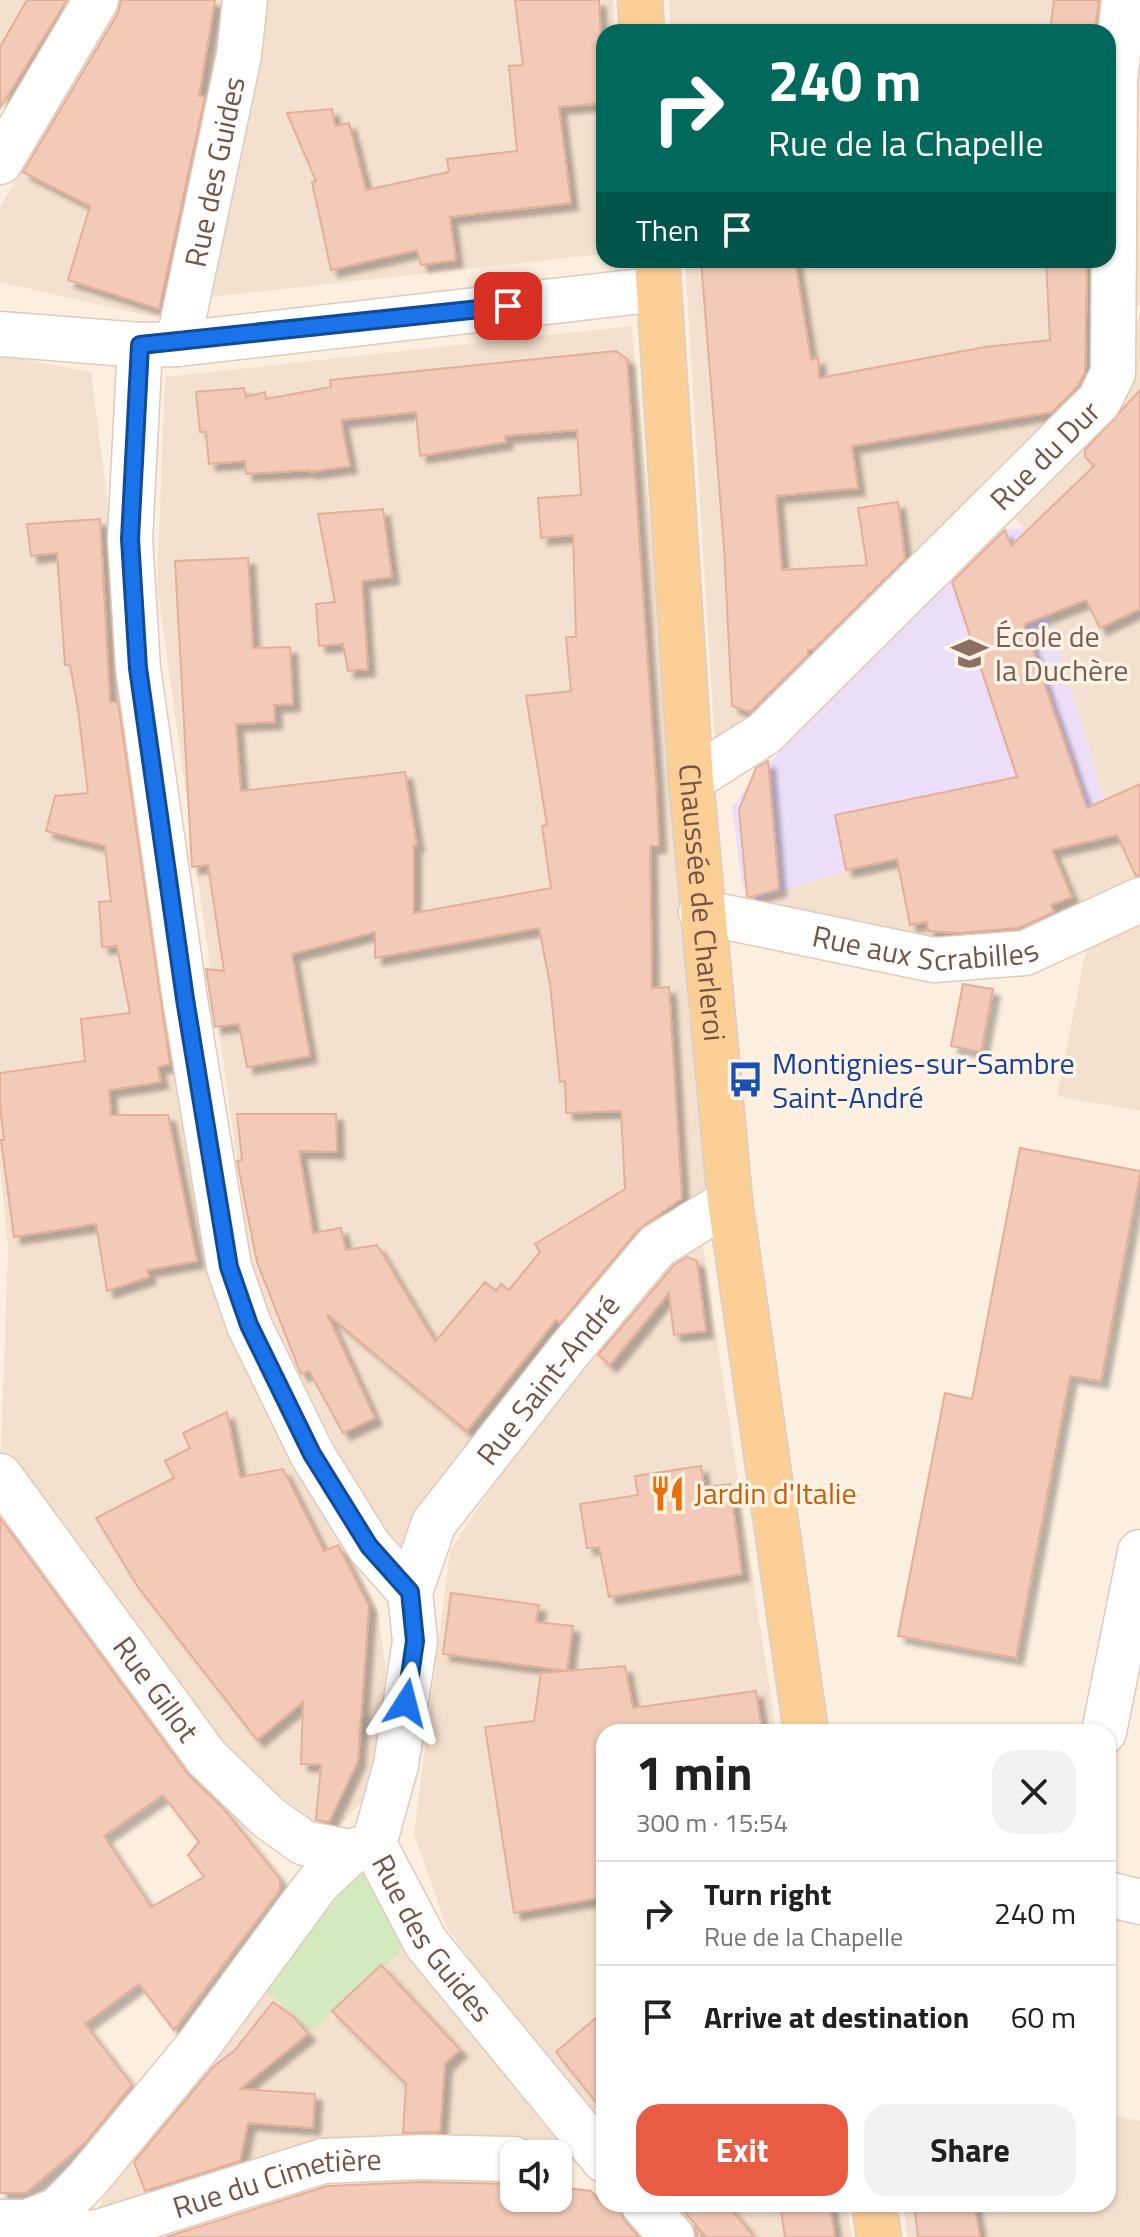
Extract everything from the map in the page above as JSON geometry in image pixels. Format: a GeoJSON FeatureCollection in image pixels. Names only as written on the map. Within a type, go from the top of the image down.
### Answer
{"type":"FeatureCollection","features":[{"type":"Feature","properties":{"kind":"main road"},"geometry":{"type":"LineString","coordinates":[[640,0],[642,24]]}},
{"type":"Feature","properties":{"kind":"main road","name":"Chaussée de Charleroi"},"geometry":{"type":"LineString","coordinates":[[658,274],[701,912],[730,1201],[805,1724]]}},
{"type":"Feature","properties":{"kind":"main road"},"geometry":{"type":"LineString","coordinates":[[875,2212],[879,2237]]}},
{"type":"Feature","properties":{"kind":"street"},"geometry":{"type":"LineString","coordinates":[[0,162],[96,0]]}},
{"type":"Feature","properties":{"kind":"street","name":"Rue des Guides"},"geometry":{"type":"LineString","coordinates":[[245,0],[239,55],[159,344],[130,539],[138,668],[185,999],[229,1267],[249,1325],[312,1454],[369,1546],[410,1592],[415,1641],[396,1765],[362,1848],[426,1943],[585,2155]]}},
{"type":"Feature","properties":{"kind":"street","name":"Rue du Dur"},"geometry":{"type":"LineString","coordinates":[[1116,71],[1124,0]]}},
{"type":"Feature","properties":{"kind":"street","name":"Rue du Dur"},"geometry":{"type":"LineString","coordinates":[[691,780],[765,733],[1099,401],[1113,373],[1114,268]]}},
{"type":"Feature","properties":{"kind":"street"},"geometry":{"type":"LineString","coordinates":[[0,334],[159,344],[658,274]]}},
{"type":"Feature","properties":{"kind":"street","name":"Rue aux Scrabilles"},"geometry":{"type":"LineString","coordinates":[[701,912],[934,960],[1025,953],[1140,900]]}},
{"type":"Feature","properties":{"kind":"street","name":"Rue Saint-André"},"geometry":{"type":"LineString","coordinates":[[410,1592],[434,1523],[569,1351],[657,1246],[730,1201]]}},
{"type":"Feature","properties":{"kind":"street","name":"Rue Gillot"},"geometry":{"type":"LineString","coordinates":[[0,1476],[207,1758],[269,1818],[304,1843],[362,1848]]}},
{"type":"Feature","properties":{"kind":"street"},"geometry":{"type":"LineString","coordinates":[[1106,1724],[1140,1552]]}},
{"type":"Feature","properties":{"kind":"street"},"geometry":{"type":"LineString","coordinates":[[19,2227],[58,2210],[87,2180],[198,2046],[318,1883],[362,1848]]}},
{"type":"Feature","properties":{"kind":"street"},"geometry":{"type":"LineString","coordinates":[[1116,1896],[1140,1902]]}},
{"type":"Feature","properties":{"kind":"street","name":"Rue du Cimetière"},"geometry":{"type":"LineString","coordinates":[[19,2227],[67,2237],[102,2231],[323,2161],[422,2157],[500,2159]]}},
{"type":"Feature","properties":{"kind":"street"},"geometry":{"type":"LineString","coordinates":[[650,2212],[672,2237]]}},
{"type":"Feature","properties":{"kind":"shaded area"},"geometry":{"type":"Polygon","coordinates":[[[0,0],[75,0],[0,108],[0,0]]]}},
{"type":"Feature","properties":{"kind":"shaded area"},"geometry":{"type":"Polygon","coordinates":[[[114,0],[229,0],[227,69],[158,318],[0,282],[0,208],[114,0]]]}},
{"type":"Feature","properties":{"kind":"shaded area"},"geometry":{"type":"Polygon","coordinates":[[[259,0],[613,0],[614,24],[596,24],[596,255],[210,297],[259,0]]]}},
{"type":"Feature","properties":{"kind":"shaded area"},"geometry":{"type":"Polygon","coordinates":[[[669,0],[1108,0],[1107,24],[670,24],[669,0]]]}},
{"type":"Feature","properties":{"kind":"shaded area"},"geometry":{"type":"Polygon","coordinates":[[[1140,30],[1140,305],[1129,309],[1137,49],[1140,30]]]}},
{"type":"Feature","properties":{"kind":"shaded area"},"geometry":{"type":"Polygon","coordinates":[[[685,268],[1101,268],[1100,360],[1070,409],[778,708],[715,745],[685,268]]]}},
{"type":"Feature","properties":{"kind":"shaded area"},"geometry":{"type":"Polygon","coordinates":[[[1140,314],[1140,897],[1014,954],[911,943],[757,900],[874,861],[1106,805],[1022,527],[1011,513],[1089,422],[1140,314]]]}},
{"type":"Feature","properties":{"kind":"shaded area"},"geometry":{"type":"Polygon","coordinates":[[[632,326],[711,1187],[403,1548],[369,1513],[319,1415],[259,1319],[157,585],[165,377],[632,326]]]}},
{"type":"Feature","properties":{"kind":"shaded area"},"geometry":{"type":"Polygon","coordinates":[[[0,355],[91,372],[157,887],[291,1439],[377,1607],[386,1669],[372,1791],[331,1835],[229,1757],[0,1476],[8,1248],[0,1164],[0,355]]]}},
{"type":"Feature","properties":{"kind":"shaded area","name":"École de la Duchère"},"geometry":{"type":"Polygon","coordinates":[[[1022,527],[1106,805],[874,861],[757,900],[742,885],[732,807],[756,776],[998,531],[1022,527]]]}},
{"type":"Feature","properties":{"kind":"shaded area"},"geometry":{"type":"Polygon","coordinates":[[[1140,920],[1140,1111],[1057,1096],[1086,950],[1140,920]]]}},
{"type":"Feature","properties":{"kind":"shaded area"},"geometry":{"type":"Polygon","coordinates":[[[674,1235],[703,1247],[775,1724],[596,1724],[596,2119],[524,2033],[447,1928],[414,1834],[450,1551],[573,1361],[674,1235]]]}},
{"type":"Feature","properties":{"kind":"shaded area"},"geometry":{"type":"Polygon","coordinates":[[[415,1939],[566,2140],[500,2140],[500,2148],[97,2213],[116,2168],[265,1989],[415,1939]]]}},
{"type":"Feature","properties":{"kind":"shaded area"},"geometry":{"type":"Polygon","coordinates":[[[1116,2116],[1140,2121],[1140,2237],[907,2237],[904,2212],[1116,2212],[1116,2116]]]}},
{"type":"Feature","properties":{"kind":"shaded area"},"geometry":{"type":"Polygon","coordinates":[[[673,2212],[848,2212],[852,2237],[694,2237],[673,2212]]]}},
{"type":"Feature","properties":{"kind":"green space"},"geometry":{"type":"Polygon","coordinates":[[[366,1871],[415,1939],[311,2030],[265,1989],[339,1895],[366,1871]]]}},
{"type":"Feature","properties":{"kind":"building"},"geometry":{"type":"Polygon","coordinates":[[[27,0],[67,0],[0,108],[0,47],[27,0]]]}},
{"type":"Feature","properties":{"kind":"building"},"geometry":{"type":"Polygon","coordinates":[[[121,0],[215,0],[199,96],[205,96],[159,309],[68,280],[90,206],[23,172],[118,13],[121,0]]]}},
{"type":"Feature","properties":{"kind":"building"},"geometry":{"type":"Polygon","coordinates":[[[515,0],[599,0],[596,104],[559,107],[571,203],[450,217],[456,260],[421,265],[417,250],[331,270],[312,182],[316,181],[287,113],[332,109],[335,126],[349,123],[366,190],[449,172],[447,159],[517,151],[509,66],[523,65],[515,0]]]}},
{"type":"Feature","properties":{"kind":"building"},"geometry":{"type":"Polygon","coordinates":[[[1054,0],[1099,0],[1096,24],[1051,24],[1054,0]]]}},
{"type":"Feature","properties":{"kind":"building"},"geometry":{"type":"Polygon","coordinates":[[[702,268],[796,268],[811,360],[818,357],[819,378],[985,347],[1050,340],[1046,268],[1087,268],[1085,372],[1078,386],[1052,412],[852,446],[858,488],[776,496],[782,570],[867,565],[858,508],[898,502],[905,559],[814,649],[808,650],[808,655],[750,712],[732,706],[724,547],[702,268]]]}},
{"type":"Feature","properties":{"kind":"building"},"geometry":{"type":"Polygon","coordinates":[[[616,351],[627,359],[656,782],[659,846],[650,846],[652,988],[669,987],[682,1198],[638,1230],[560,1323],[556,1320],[467,1431],[327,1314],[375,1418],[343,1433],[309,1371],[301,1374],[257,1262],[237,1161],[242,1160],[237,1114],[336,1114],[337,1152],[299,1151],[313,1233],[341,1228],[346,1250],[377,1245],[435,1342],[485,1282],[496,1291],[501,1284],[509,1290],[540,1252],[535,1244],[625,1189],[621,1111],[566,1113],[565,1081],[560,1082],[550,984],[539,928],[375,958],[375,932],[292,954],[310,1056],[247,1067],[239,1024],[215,1027],[206,969],[224,971],[208,865],[192,867],[175,561],[248,558],[253,648],[290,647],[293,704],[274,705],[275,722],[236,724],[241,791],[405,772],[417,845],[414,846],[414,913],[551,888],[542,826],[547,825],[526,696],[571,691],[566,637],[576,637],[573,535],[541,538],[538,498],[581,495],[577,430],[505,436],[506,442],[420,456],[416,412],[341,420],[350,466],[309,472],[246,474],[245,461],[209,464],[206,432],[200,432],[196,392],[244,388],[246,397],[265,392],[266,399],[331,387],[330,380],[616,351]]]}},
{"type":"Feature","properties":{"kind":"building"},"geometry":{"type":"Polygon","coordinates":[[[1140,390],[1140,609],[1100,628],[1086,600],[1024,624],[1087,808],[1140,784],[1140,875],[1136,876],[1117,835],[1052,850],[1072,897],[1051,905],[1054,912],[1019,928],[959,933],[928,931],[927,922],[910,925],[897,859],[846,870],[835,815],[1017,777],[952,582],[1005,530],[1011,546],[1094,466],[1085,457],[1085,450],[1140,390]]]}},
{"type":"Feature","properties":{"kind":"building"},"geometry":{"type":"Polygon","coordinates":[[[383,509],[392,577],[362,581],[368,669],[348,671],[343,644],[319,646],[316,604],[335,602],[318,514],[383,509]]]}},
{"type":"Feature","properties":{"kind":"building"},"geometry":{"type":"Polygon","coordinates":[[[100,519],[110,702],[118,702],[170,1064],[158,1067],[161,1082],[109,1090],[111,1115],[168,1115],[197,1261],[147,1270],[149,1277],[107,1291],[96,1224],[14,1237],[1,1140],[4,1140],[0,1106],[0,1073],[85,1061],[81,1019],[130,1013],[117,946],[102,947],[99,902],[111,901],[105,846],[46,831],[55,796],[88,793],[78,709],[70,665],[65,665],[57,553],[31,556],[27,524],[100,519]]]}},
{"type":"Feature","properties":{"kind":"building"},"geometry":{"type":"Polygon","coordinates":[[[768,761],[779,889],[751,897],[747,896],[739,810],[756,768],[768,761]]]}},
{"type":"Feature","properties":{"kind":"building"},"geometry":{"type":"Polygon","coordinates":[[[963,984],[993,989],[981,1052],[951,1046],[963,984]]]}},
{"type":"Feature","properties":{"kind":"building"},"geometry":{"type":"Polygon","coordinates":[[[1020,1148],[1140,1171],[1140,1174],[1101,1381],[1070,1376],[1016,1658],[898,1636],[945,1393],[972,1399],[1020,1148]]]}},
{"type":"Feature","properties":{"kind":"building"},"geometry":{"type":"Polygon","coordinates":[[[687,1257],[697,1261],[706,1331],[674,1335],[669,1293],[610,1365],[598,1355],[674,1265],[687,1257]]]}},
{"type":"Feature","properties":{"kind":"building"},"geometry":{"type":"Polygon","coordinates":[[[227,1412],[240,1477],[283,1469],[324,1551],[338,1545],[369,1606],[358,1761],[329,1822],[316,1820],[321,1765],[301,1764],[303,1702],[257,1740],[138,1587],[96,1518],[174,1478],[165,1461],[190,1448],[183,1433],[227,1412]]]}},
{"type":"Feature","properties":{"kind":"building"},"geometry":{"type":"Polygon","coordinates":[[[701,1466],[704,1487],[730,1484],[742,1574],[609,1597],[599,1547],[587,1548],[580,1504],[638,1495],[635,1476],[701,1466]]]}},
{"type":"Feature","properties":{"kind":"building"},"geometry":{"type":"Polygon","coordinates":[[[0,1518],[187,1773],[223,1808],[280,1879],[280,1890],[174,2030],[139,1984],[85,2024],[132,2085],[86,2142],[26,2193],[0,2193],[0,1518]],[[163,1795],[104,1836],[151,1907],[204,1877],[188,1855],[199,1842],[163,1795]]]}},
{"type":"Feature","properties":{"kind":"building"},"geometry":{"type":"Polygon","coordinates":[[[451,1593],[539,1605],[536,1622],[573,1626],[567,1671],[625,1666],[633,1708],[756,1691],[761,1724],[596,1724],[596,1898],[514,1913],[485,1727],[534,1721],[541,1673],[566,1671],[443,1654],[451,1593]]]}},
{"type":"Feature","properties":{"kind":"building"},"geometry":{"type":"Polygon","coordinates":[[[381,1965],[460,2050],[445,2064],[440,2132],[403,2133],[406,2084],[332,2011],[381,1965]]]}},
{"type":"Feature","properties":{"kind":"building"},"geometry":{"type":"Polygon","coordinates":[[[273,2002],[294,2017],[308,2034],[240,2089],[315,2094],[313,2128],[248,2123],[240,2161],[145,2191],[134,2162],[213,2067],[234,2051],[273,2002]]]}},
{"type":"Feature","properties":{"kind":"building"},"geometry":{"type":"Polygon","coordinates":[[[596,2018],[596,2102],[556,2052],[596,2018]]]}},
{"type":"Feature","properties":{"kind":"building"},"geometry":{"type":"Polygon","coordinates":[[[422,2182],[500,2184],[500,2212],[572,2212],[572,2189],[591,2191],[596,2196],[596,2212],[621,2212],[624,2220],[639,2237],[166,2237],[327,2186],[422,2182]]]}},
{"type":"Feature","properties":{"kind":"building"},"geometry":{"type":"Polygon","coordinates":[[[686,2212],[734,2212],[754,2237],[706,2237],[686,2212]]]}},
{"type":"Feature","properties":{"kind":"building"},"geometry":{"type":"Polygon","coordinates":[[[781,2212],[831,2212],[835,2237],[785,2237],[781,2212]]]}},
{"type":"Feature","properties":{"kind":"building"},"geometry":{"type":"Polygon","coordinates":[[[915,2212],[975,2212],[980,2237],[918,2237],[915,2212]]]}},
{"type":"Feature","properties":{"kind":"place","name":"École de la Duchère"},"geometry":{"type":"Point","coordinates":[969,653]}},
{"type":"Feature","properties":{"kind":"place","name":"Montignies-sur-Sambre Saint-André"},"geometry":{"type":"Point","coordinates":[746,1080]}},
{"type":"Feature","properties":{"kind":"place","name":"Jardin d'Italie"},"geometry":{"type":"Point","coordinates":[668,1493]}},
{"type":"Feature","properties":{"kind":"route"},"geometry":{"type":"LineString","coordinates":[[406,1703],[415,1641],[410,1592],[369,1546],[312,1454],[249,1325],[229,1267],[185,999],[138,668],[130,539],[133,435],[140,345],[178,344],[508,306]]}}]}
